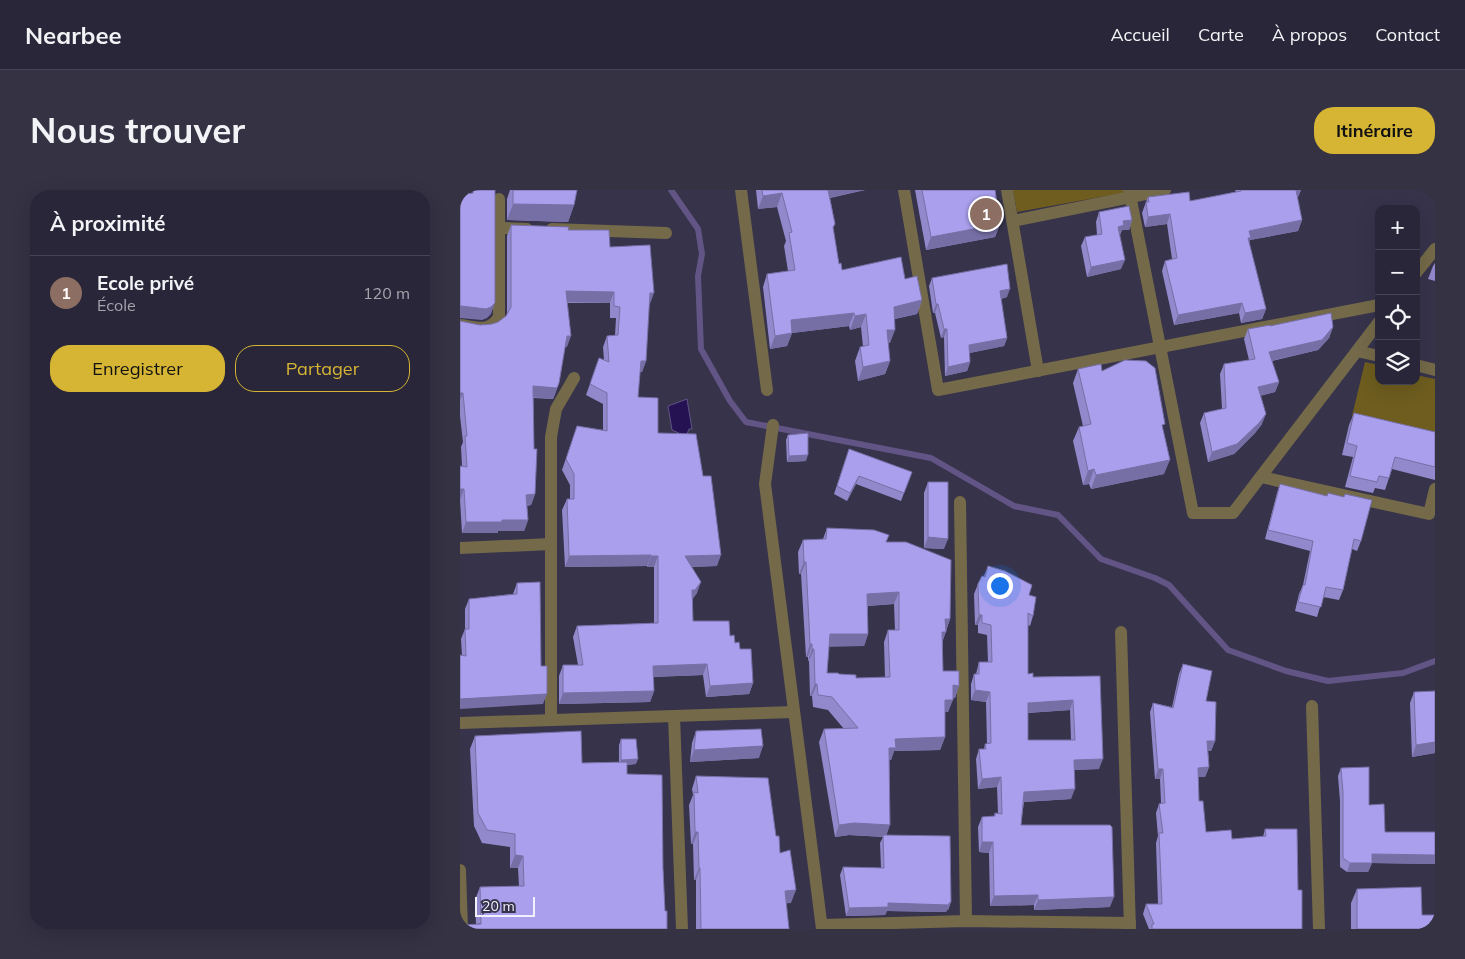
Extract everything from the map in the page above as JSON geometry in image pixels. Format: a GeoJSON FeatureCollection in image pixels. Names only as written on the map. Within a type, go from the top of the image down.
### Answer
{"type":"FeatureCollection","features":[{"type":"Feature","properties":{"kind":"street"},"geometry":{"type":"LineString","coordinates":[[741,190],[767,390]]}},
{"type":"Feature","properties":{"kind":"street"},"geometry":{"type":"LineString","coordinates":[[904,190],[938,390],[1375,306]]}},
{"type":"Feature","properties":{"kind":"street"},"geometry":{"type":"LineString","coordinates":[[1007,190],[1038,371]]}},
{"type":"Feature","properties":{"kind":"street"},"geometry":{"type":"LineString","coordinates":[[1013,221],[1130,194],[1165,190]]}},
{"type":"Feature","properties":{"kind":"street"},"geometry":{"type":"LineString","coordinates":[[1130,194],[1193,513],[1233,513],[1375,327]]}},
{"type":"Feature","properties":{"kind":"street"},"geometry":{"type":"LineString","coordinates":[[460,325],[486,328],[494,325],[499,317],[499,199]]}},
{"type":"Feature","properties":{"kind":"street"},"geometry":{"type":"LineString","coordinates":[[500,228],[666,233]]}},
{"type":"Feature","properties":{"kind":"street"},"geometry":{"type":"LineString","coordinates":[[1420,268],[1435,249]]}},
{"type":"Feature","properties":{"kind":"street"},"geometry":{"type":"LineString","coordinates":[[1357,351],[1375,355]]}},
{"type":"Feature","properties":{"kind":"street"},"geometry":{"type":"LineString","coordinates":[[1420,366],[1435,370]]}},
{"type":"Feature","properties":{"kind":"street"},"geometry":{"type":"LineString","coordinates":[[551,720],[551,437],[556,409],[574,378]]}},
{"type":"Feature","properties":{"kind":"street"},"geometry":{"type":"LineString","coordinates":[[773,425],[765,484],[822,927],[966,922],[1130,926],[1121,632]]}},
{"type":"Feature","properties":{"kind":"street"},"geometry":{"type":"LineString","coordinates":[[1261,476],[1429,514],[1435,489]]}},
{"type":"Feature","properties":{"kind":"street"},"geometry":{"type":"LineString","coordinates":[[960,502],[966,922]]}},
{"type":"Feature","properties":{"kind":"street"},"geometry":{"type":"LineString","coordinates":[[460,548],[551,544]]}},
{"type":"Feature","properties":{"kind":"street"},"geometry":{"type":"LineString","coordinates":[[1312,706],[1319,929]]}},
{"type":"Feature","properties":{"kind":"street"},"geometry":{"type":"LineString","coordinates":[[460,722],[794,712]]}},
{"type":"Feature","properties":{"kind":"street"},"geometry":{"type":"LineString","coordinates":[[674,716],[682,929]]}},
{"type":"Feature","properties":{"kind":"street"},"geometry":{"type":"LineString","coordinates":[[460,870],[462,929]]}},
{"type":"Feature","properties":{"kind":"shaded area"},"geometry":{"type":"Polygon","coordinates":[[[1013,190],[1123,190],[1123,193],[1017,212],[1013,190]]]}},
{"type":"Feature","properties":{"kind":"shaded area"},"geometry":{"type":"Polygon","coordinates":[[[1365,362],[1375,364],[1375,385],[1420,385],[1420,376],[1435,379],[1435,437],[1352,416],[1365,362]]]}},
{"type":"Feature","properties":{"kind":"shaded area"},"geometry":{"type":"Polygon","coordinates":[[[687,399],[692,429],[689,429],[687,434],[683,435],[672,430],[668,406],[687,399]]]}},
{"type":"Feature","properties":{"kind":"building"},"geometry":{"type":"Polygon","coordinates":[[[473,190],[495,190],[495,303],[486,309],[460,307],[460,194],[473,193],[473,190]]]}},
{"type":"Feature","properties":{"kind":"building"},"geometry":{"type":"Polygon","coordinates":[[[513,190],[577,190],[574,205],[513,204],[513,190]]]}},
{"type":"Feature","properties":{"kind":"building"},"geometry":{"type":"Polygon","coordinates":[[[762,190],[828,190],[835,224],[833,227],[839,264],[841,263],[842,270],[901,257],[905,279],[917,276],[922,300],[894,307],[895,330],[887,330],[890,361],[863,367],[860,347],[869,345],[866,314],[855,316],[854,313],[791,320],[792,333],[775,336],[767,274],[795,270],[789,233],[792,232],[782,193],[763,196],[762,190]]]}},
{"type":"Feature","properties":{"kind":"building"},"geometry":{"type":"Polygon","coordinates":[[[922,190],[995,190],[1000,224],[931,237],[922,190]]]}},
{"type":"Feature","properties":{"kind":"building"},"geometry":{"type":"Polygon","coordinates":[[[1241,190],[1296,190],[1302,220],[1249,231],[1251,238],[1248,238],[1266,309],[1245,313],[1242,303],[1178,315],[1165,261],[1177,258],[1170,214],[1148,217],[1146,202],[1149,202],[1148,197],[1189,192],[1190,201],[1241,190]]]}},
{"type":"Feature","properties":{"kind":"building"},"geometry":{"type":"Polygon","coordinates":[[[1129,206],[1132,220],[1123,221],[1124,225],[1118,227],[1125,260],[1091,267],[1085,237],[1102,234],[1099,212],[1129,206]]]}},
{"type":"Feature","properties":{"kind":"building"},"geometry":{"type":"Polygon","coordinates":[[[511,225],[569,227],[568,230],[609,230],[610,247],[650,245],[654,293],[650,293],[646,361],[641,361],[638,397],[658,398],[658,433],[696,434],[703,476],[711,476],[721,555],[685,556],[701,582],[695,590],[692,590],[693,621],[729,621],[730,636],[734,635],[735,643],[739,642],[740,649],[751,649],[753,683],[710,686],[707,664],[653,666],[654,691],[563,693],[563,665],[583,665],[577,626],[658,623],[658,556],[569,556],[567,499],[574,499],[574,474],[566,459],[577,426],[607,431],[607,393],[590,384],[599,358],[609,362],[607,336],[618,335],[620,307],[614,306],[614,292],[566,291],[571,336],[567,336],[559,383],[557,388],[533,386],[534,449],[537,449],[535,494],[526,495],[528,520],[466,522],[464,489],[460,489],[460,466],[467,467],[465,436],[467,436],[463,393],[460,393],[460,321],[480,325],[492,324],[506,316],[511,307],[511,225]]]}},
{"type":"Feature","properties":{"kind":"building"},"geometry":{"type":"Polygon","coordinates":[[[1007,264],[1010,289],[1000,291],[1007,338],[969,345],[970,362],[948,367],[947,329],[944,329],[938,304],[936,304],[932,278],[1007,264]]]}},
{"type":"Feature","properties":{"kind":"building"},"geometry":{"type":"Polygon","coordinates":[[[1331,313],[1333,327],[1322,340],[1269,352],[1279,382],[1258,387],[1266,414],[1237,444],[1212,452],[1204,413],[1226,408],[1224,364],[1255,359],[1248,329],[1331,313]]]}},
{"type":"Feature","properties":{"kind":"building"},"geometry":{"type":"Polygon","coordinates":[[[1125,360],[1146,361],[1155,368],[1165,424],[1162,425],[1170,460],[1096,475],[1094,469],[1088,471],[1079,427],[1091,424],[1078,369],[1101,364],[1102,371],[1125,360]]]}},
{"type":"Feature","properties":{"kind":"building"},"geometry":{"type":"Polygon","coordinates":[[[1354,413],[1435,432],[1435,467],[1395,457],[1389,478],[1379,476],[1377,482],[1350,476],[1357,446],[1347,443],[1354,413]]]}},
{"type":"Feature","properties":{"kind":"building"},"geometry":{"type":"Polygon","coordinates":[[[808,433],[808,455],[789,456],[788,435],[808,433]]]}},
{"type":"Feature","properties":{"kind":"building"},"geometry":{"type":"Polygon","coordinates":[[[849,449],[912,472],[904,493],[859,476],[850,493],[837,486],[849,449]]]}},
{"type":"Feature","properties":{"kind":"building"},"geometry":{"type":"Polygon","coordinates":[[[928,482],[948,482],[948,539],[928,537],[928,482]]]}},
{"type":"Feature","properties":{"kind":"building"},"geometry":{"type":"Polygon","coordinates":[[[1280,484],[1327,496],[1328,493],[1344,497],[1345,494],[1372,500],[1361,541],[1354,539],[1343,590],[1326,587],[1321,607],[1298,602],[1303,585],[1305,585],[1313,541],[1268,530],[1280,484]]]}},
{"type":"Feature","properties":{"kind":"building"},"geometry":{"type":"Polygon","coordinates":[[[827,528],[874,530],[889,535],[886,542],[906,542],[951,560],[950,619],[945,619],[946,632],[942,632],[943,671],[959,671],[959,686],[953,685],[953,700],[945,700],[945,737],[895,739],[896,748],[889,748],[890,825],[854,823],[839,825],[824,729],[858,728],[832,697],[818,695],[817,684],[815,684],[814,649],[812,649],[812,644],[810,644],[806,562],[804,562],[803,540],[826,539],[827,528]],[[899,592],[867,594],[868,634],[830,634],[827,673],[856,675],[856,678],[890,677],[888,630],[899,630],[899,592]]]}},
{"type":"Feature","properties":{"kind":"building"},"geometry":{"type":"Polygon","coordinates":[[[988,566],[1005,571],[1032,585],[1029,595],[1036,597],[1033,616],[1028,613],[1028,674],[1033,673],[1033,677],[1100,676],[1103,759],[1074,760],[1075,789],[1024,792],[1021,825],[1110,825],[1112,827],[1114,897],[1038,900],[1038,895],[994,896],[993,842],[982,842],[982,817],[995,816],[995,813],[1002,814],[1001,777],[982,779],[979,749],[986,749],[985,744],[991,743],[990,692],[975,690],[974,674],[979,674],[979,662],[992,662],[991,625],[982,623],[982,615],[979,615],[978,584],[982,576],[985,577],[988,566]],[[1073,700],[1028,703],[1028,740],[1075,740],[1073,700]]]}},
{"type":"Feature","properties":{"kind":"building"},"geometry":{"type":"Polygon","coordinates":[[[540,582],[541,666],[547,666],[547,694],[460,699],[460,655],[466,656],[465,629],[469,629],[469,599],[517,594],[517,583],[540,582]]]}},
{"type":"Feature","properties":{"kind":"building"},"geometry":{"type":"Polygon","coordinates":[[[1183,664],[1212,671],[1206,701],[1216,702],[1215,741],[1207,741],[1209,767],[1198,768],[1199,801],[1203,801],[1206,832],[1231,830],[1232,839],[1266,836],[1265,829],[1297,829],[1298,890],[1302,890],[1302,929],[1152,929],[1152,924],[1154,924],[1146,904],[1162,904],[1159,833],[1163,833],[1159,804],[1165,803],[1163,769],[1158,769],[1153,703],[1173,708],[1183,664]]]}},
{"type":"Feature","properties":{"kind":"building"},"geometry":{"type":"Polygon","coordinates":[[[1435,691],[1435,742],[1416,745],[1414,692],[1435,691]]]}},
{"type":"Feature","properties":{"kind":"building"},"geometry":{"type":"Polygon","coordinates":[[[761,729],[763,746],[694,750],[696,731],[761,729]]]}},
{"type":"Feature","properties":{"kind":"building"},"geometry":{"type":"Polygon","coordinates":[[[581,731],[582,763],[627,762],[627,774],[662,775],[663,869],[667,929],[460,929],[460,925],[481,924],[480,887],[524,886],[523,856],[515,855],[515,834],[487,830],[478,813],[475,736],[581,731]]]}},
{"type":"Feature","properties":{"kind":"building"},"geometry":{"type":"Polygon","coordinates":[[[621,739],[636,739],[638,759],[621,760],[621,739]]]}},
{"type":"Feature","properties":{"kind":"building"},"geometry":{"type":"Polygon","coordinates":[[[1369,767],[1369,805],[1384,804],[1385,832],[1435,832],[1435,855],[1372,854],[1372,863],[1350,863],[1343,858],[1341,768],[1369,767]]]}},
{"type":"Feature","properties":{"kind":"building"},"geometry":{"type":"Polygon","coordinates":[[[696,776],[768,778],[776,836],[779,836],[780,853],[790,850],[796,890],[785,891],[789,929],[701,929],[698,832],[695,832],[694,792],[698,793],[696,776]]]}},
{"type":"Feature","properties":{"kind":"building"},"geometry":{"type":"Polygon","coordinates":[[[883,835],[950,836],[951,902],[949,905],[888,903],[888,907],[849,908],[843,867],[884,868],[883,835]]]}},
{"type":"Feature","properties":{"kind":"building"},"geometry":{"type":"Polygon","coordinates":[[[1421,887],[1422,915],[1435,915],[1435,929],[1357,929],[1357,889],[1421,887]]]}},
{"type":"Feature","properties":{"kind":"waterway"},"geometry":{"type":"LineString","coordinates":[[671,190],[698,229],[702,254],[698,276],[701,349],[730,401],[746,422],[931,458],[1014,506],[1058,515],[1101,559],[1155,578],[1169,585],[1228,650],[1286,671],[1328,681],[1403,673],[1435,661]]}},
{"type":"Feature","properties":{"kind":"place","name":"Ecole privé"},"geometry":{"type":"Point","coordinates":[986,214]}}]}
